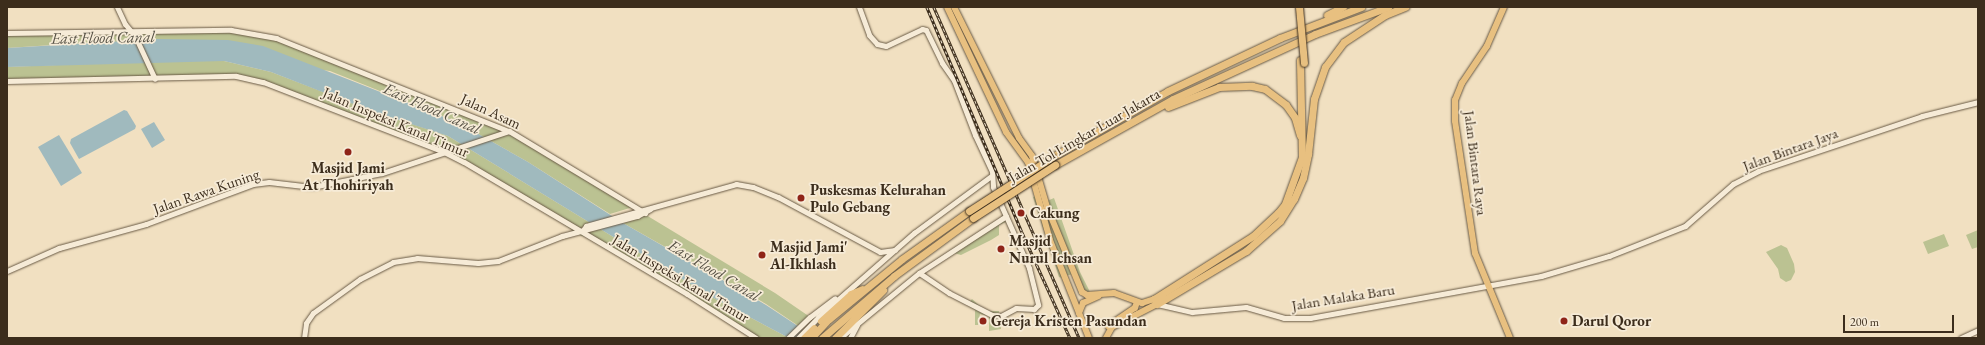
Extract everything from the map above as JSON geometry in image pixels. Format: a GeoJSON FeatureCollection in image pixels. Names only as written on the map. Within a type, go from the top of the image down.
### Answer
{"type":"FeatureCollection","features":[{"type":"Feature","properties":{"kind":"highway"},"geometry":{"type":"LineString","coordinates":[[1155,301],[1222,257],[1266,225],[1278,213],[1297,177],[1303,145],[1302,62],[1296,7]]}},
{"type":"Feature","properties":{"kind":"highway"},"geometry":{"type":"LineString","coordinates":[[1299,7],[1306,163]]}},
{"type":"Feature","properties":{"kind":"highway"},"geometry":{"type":"LineString","coordinates":[[1289,35],[1290,30],[1343,7]]}},
{"type":"Feature","properties":{"kind":"highway","name":"Jalan Tol Lingkar Luar Jakarta"},"geometry":{"type":"LineString","coordinates":[[811,338],[829,319],[866,288],[969,210],[1052,157],[1168,91],[1289,35],[1360,7]]}},
{"type":"Feature","properties":{"kind":"highway","name":"Jalan Tol Lingkar Luar Jakarta"},"geometry":{"type":"LineString","coordinates":[[822,338],[837,323],[894,276],[973,218],[1055,165],[1130,122],[1276,52],[1388,7]]}},
{"type":"Feature","properties":{"kind":"highway"},"geometry":{"type":"LineString","coordinates":[[1155,301],[1246,251],[1264,237],[1288,210],[1300,187],[1306,163],[1316,89],[1329,60],[1344,42],[1359,31],[1405,7]]}},
{"type":"Feature","properties":{"kind":"highway"},"geometry":{"type":"LineString","coordinates":[[1130,122],[1219,87],[1252,86],[1265,89],[1286,105],[1295,118],[1303,145]]}},
{"type":"Feature","properties":{"kind":"highway"},"geometry":{"type":"LineString","coordinates":[[839,337],[894,276]]}},
{"type":"Feature","properties":{"kind":"highway"},"geometry":{"type":"LineString","coordinates":[[804,338],[815,323],[851,294],[866,288]]}},
{"type":"Feature","properties":{"kind":"main road"},"geometry":{"type":"LineString","coordinates":[[947,7],[1006,132],[1028,162],[1049,235],[1090,338]]}},
{"type":"Feature","properties":{"kind":"main road"},"geometry":{"type":"LineString","coordinates":[[954,7],[1019,138],[1032,156],[1046,204],[1081,290],[1086,294],[1107,292],[1127,296],[1138,302],[1144,303],[1155,301]]}},
{"type":"Feature","properties":{"kind":"main road","name":"Jalan Bintara Raya"},"geometry":{"type":"LineString","coordinates":[[1504,7],[1488,46],[1468,72],[1455,100],[1455,121],[1475,253],[1510,338]]}},
{"type":"Feature","properties":{"kind":"main road"},"geometry":{"type":"LineString","coordinates":[[1079,313],[1083,304],[1092,298],[1109,295],[1127,296]]}},
{"type":"Feature","properties":{"kind":"main road"},"geometry":{"type":"LineString","coordinates":[[1106,338],[1112,327],[1155,301]]}},
{"type":"Feature","properties":{"kind":"main road"},"geometry":{"type":"LineString","coordinates":[[1106,338],[1108,326],[1135,308],[1138,302]]}},
{"type":"Feature","properties":{"kind":"street"},"geometry":{"type":"LineString","coordinates":[[116,7],[129,30],[135,36],[155,79]]}},
{"type":"Feature","properties":{"kind":"street"},"geometry":{"type":"LineString","coordinates":[[859,7],[869,35],[877,44],[886,46],[922,29],[926,30],[960,92],[975,135],[992,170],[991,176],[993,187],[1029,268],[1038,298],[1038,304],[1034,309],[1014,309],[1001,316],[987,314],[919,273]]}},
{"type":"Feature","properties":{"kind":"street","name":"Jalan Asam"},"geometry":{"type":"LineString","coordinates":[[7,33],[129,30],[238,31],[276,38],[509,131],[645,211]]}},
{"type":"Feature","properties":{"kind":"street","name":"Jalan Inspeksi Kanal Timur"},"geometry":{"type":"LineString","coordinates":[[7,81],[251,78],[444,152],[584,229],[756,338]]}},
{"type":"Feature","properties":{"kind":"street","name":"Jalan Bintara Jaya"},"geometry":{"type":"LineString","coordinates":[[1487,285],[1541,276],[1609,256],[1692,222],[1733,184],[1758,171],[1922,116],[1978,102]]}},
{"type":"Feature","properties":{"kind":"street","name":"Jalan Rawa Kuning"},"geometry":{"type":"LineString","coordinates":[[7,271],[59,248],[146,224],[253,184],[269,182],[312,187],[393,171],[453,148],[497,133],[509,131]]}},
{"type":"Feature","properties":{"kind":"street"},"geometry":{"type":"LineString","coordinates":[[798,338],[895,250],[991,176]]}},
{"type":"Feature","properties":{"kind":"street"},"geometry":{"type":"LineString","coordinates":[[984,180],[993,187]]}},
{"type":"Feature","properties":{"kind":"street"},"geometry":{"type":"LineString","coordinates":[[304,338],[306,323],[313,313],[360,279],[393,262],[426,258],[492,262],[584,229],[724,186],[742,185],[778,198],[880,252],[895,250]]}},
{"type":"Feature","properties":{"kind":"street"},"geometry":{"type":"LineString","coordinates":[[839,337],[919,273],[1006,216]]}},
{"type":"Feature","properties":{"kind":"street"},"geometry":{"type":"LineString","coordinates":[[880,252],[882,261]]}},
{"type":"Feature","properties":{"kind":"street","name":"Jalan Malaka Baru"},"geometry":{"type":"LineString","coordinates":[[1155,301],[1192,312],[1246,307],[1284,318],[1310,318],[1487,285]]}},
{"type":"Feature","properties":{"kind":"street"},"geometry":{"type":"LineString","coordinates":[[788,338],[807,319],[836,298],[844,295]]}},
{"type":"Feature","properties":{"kind":"street"},"geometry":{"type":"LineString","coordinates":[[850,338],[858,322]]}},
{"type":"Feature","properties":{"kind":"street"},"geometry":{"type":"LineString","coordinates":[[1961,338],[1978,330]]}},
{"type":"Feature","properties":{"kind":"green space"},"geometry":{"type":"Polygon","coordinates":[[[216,30],[276,38],[509,131],[633,207],[610,214],[528,162],[457,122],[330,71],[98,42],[7,48],[7,34],[216,30]]]}},
{"type":"Feature","properties":{"kind":"green space"},"geometry":{"type":"Polygon","coordinates":[[[182,60],[224,61],[271,72],[373,111],[448,136],[710,296],[789,338],[756,338],[589,238],[579,235],[550,214],[459,160],[250,78],[7,81],[7,67],[182,60]]]}},
{"type":"Feature","properties":{"kind":"green space"},"geometry":{"type":"Polygon","coordinates":[[[1036,196],[1040,204],[1054,198],[1080,272],[1091,294],[1087,295],[1074,274],[1064,276],[1065,279],[1059,277],[1033,197],[1036,196]]]}},
{"type":"Feature","properties":{"kind":"green space"},"geometry":{"type":"Polygon","coordinates":[[[646,215],[775,293],[810,317],[800,327],[766,304],[623,223],[646,215]]]}},
{"type":"Feature","properties":{"kind":"green space"},"geometry":{"type":"Polygon","coordinates":[[[1004,218],[1006,222],[999,225],[999,235],[961,255],[950,252],[1004,218]]]}},
{"type":"Feature","properties":{"kind":"green space"},"geometry":{"type":"Polygon","coordinates":[[[1978,230],[1978,247],[1972,249],[1966,235],[1978,230]]]}},
{"type":"Feature","properties":{"kind":"green space"},"geometry":{"type":"Polygon","coordinates":[[[1944,234],[1949,246],[1928,254],[1923,242],[1944,234]]]}},
{"type":"Feature","properties":{"kind":"green space"},"geometry":{"type":"Polygon","coordinates":[[[1781,245],[1787,248],[1794,264],[1795,272],[1791,280],[1786,282],[1780,278],[1778,269],[1766,252],[1781,245]]]}},
{"type":"Feature","properties":{"kind":"green space"},"geometry":{"type":"Polygon","coordinates":[[[972,299],[985,311],[999,311],[1001,329],[989,331],[989,316],[980,314],[978,325],[975,325],[975,310],[967,305],[972,299]]]}},
{"type":"Feature","properties":{"kind":"water"},"geometry":{"type":"Polygon","coordinates":[[[158,39],[228,40],[263,46],[457,122],[528,162],[623,223],[766,305],[816,338],[789,338],[710,296],[448,136],[374,112],[271,72],[224,61],[7,67],[7,48],[158,39]]]}},
{"type":"Feature","properties":{"kind":"water"},"geometry":{"type":"Polygon","coordinates":[[[124,110],[127,111],[136,126],[135,129],[79,159],[70,143],[71,139],[124,110]]]}},
{"type":"Feature","properties":{"kind":"water"},"geometry":{"type":"Polygon","coordinates":[[[154,122],[165,140],[152,148],[141,129],[154,122]]]}},
{"type":"Feature","properties":{"kind":"water"},"geometry":{"type":"Polygon","coordinates":[[[59,135],[82,173],[61,186],[38,147],[59,135]]]}},
{"type":"Feature","properties":{"kind":"railway"},"geometry":{"type":"LineString","coordinates":[[927,7],[1022,232],[1070,338]]}},
{"type":"Feature","properties":{"kind":"railway"},"geometry":{"type":"LineString","coordinates":[[934,7],[1079,338]]}},
{"type":"Feature","properties":{"kind":"place","name":"Masjid Jami At Thohiriyah"},"geometry":{"type":"Point","coordinates":[348,152]}},
{"type":"Feature","properties":{"kind":"place","name":"Puskesmas Kelurahan Pulo Gebang"},"geometry":{"type":"Point","coordinates":[801,198]}},
{"type":"Feature","properties":{"kind":"place","name":"Cakung"},"geometry":{"type":"Point","coordinates":[1021,213]}},
{"type":"Feature","properties":{"kind":"place","name":"Masjid Nurul Ichsan"},"geometry":{"type":"Point","coordinates":[1001,249]}},
{"type":"Feature","properties":{"kind":"place","name":"Masjid Jami' Al-Ikhlash"},"geometry":{"type":"Point","coordinates":[762,255]}},
{"type":"Feature","properties":{"kind":"place","name":"Gereja Kristen Pasundan"},"geometry":{"type":"Point","coordinates":[983,321]}},
{"type":"Feature","properties":{"kind":"place","name":"Darul Qoror"},"geometry":{"type":"Point","coordinates":[1564,321]}},
{"type":"Feature","properties":{"kind":"water label","name":"East Flood Canal"},"geometry":{"type":"Point","coordinates":[103,38]}},
{"type":"Feature","properties":{"kind":"water label","name":"East Flood Canal"},"geometry":{"type":"Point","coordinates":[432,109]}},
{"type":"Feature","properties":{"kind":"water label","name":"East Flood Canal"},"geometry":{"type":"Point","coordinates":[714,271]}}]}
